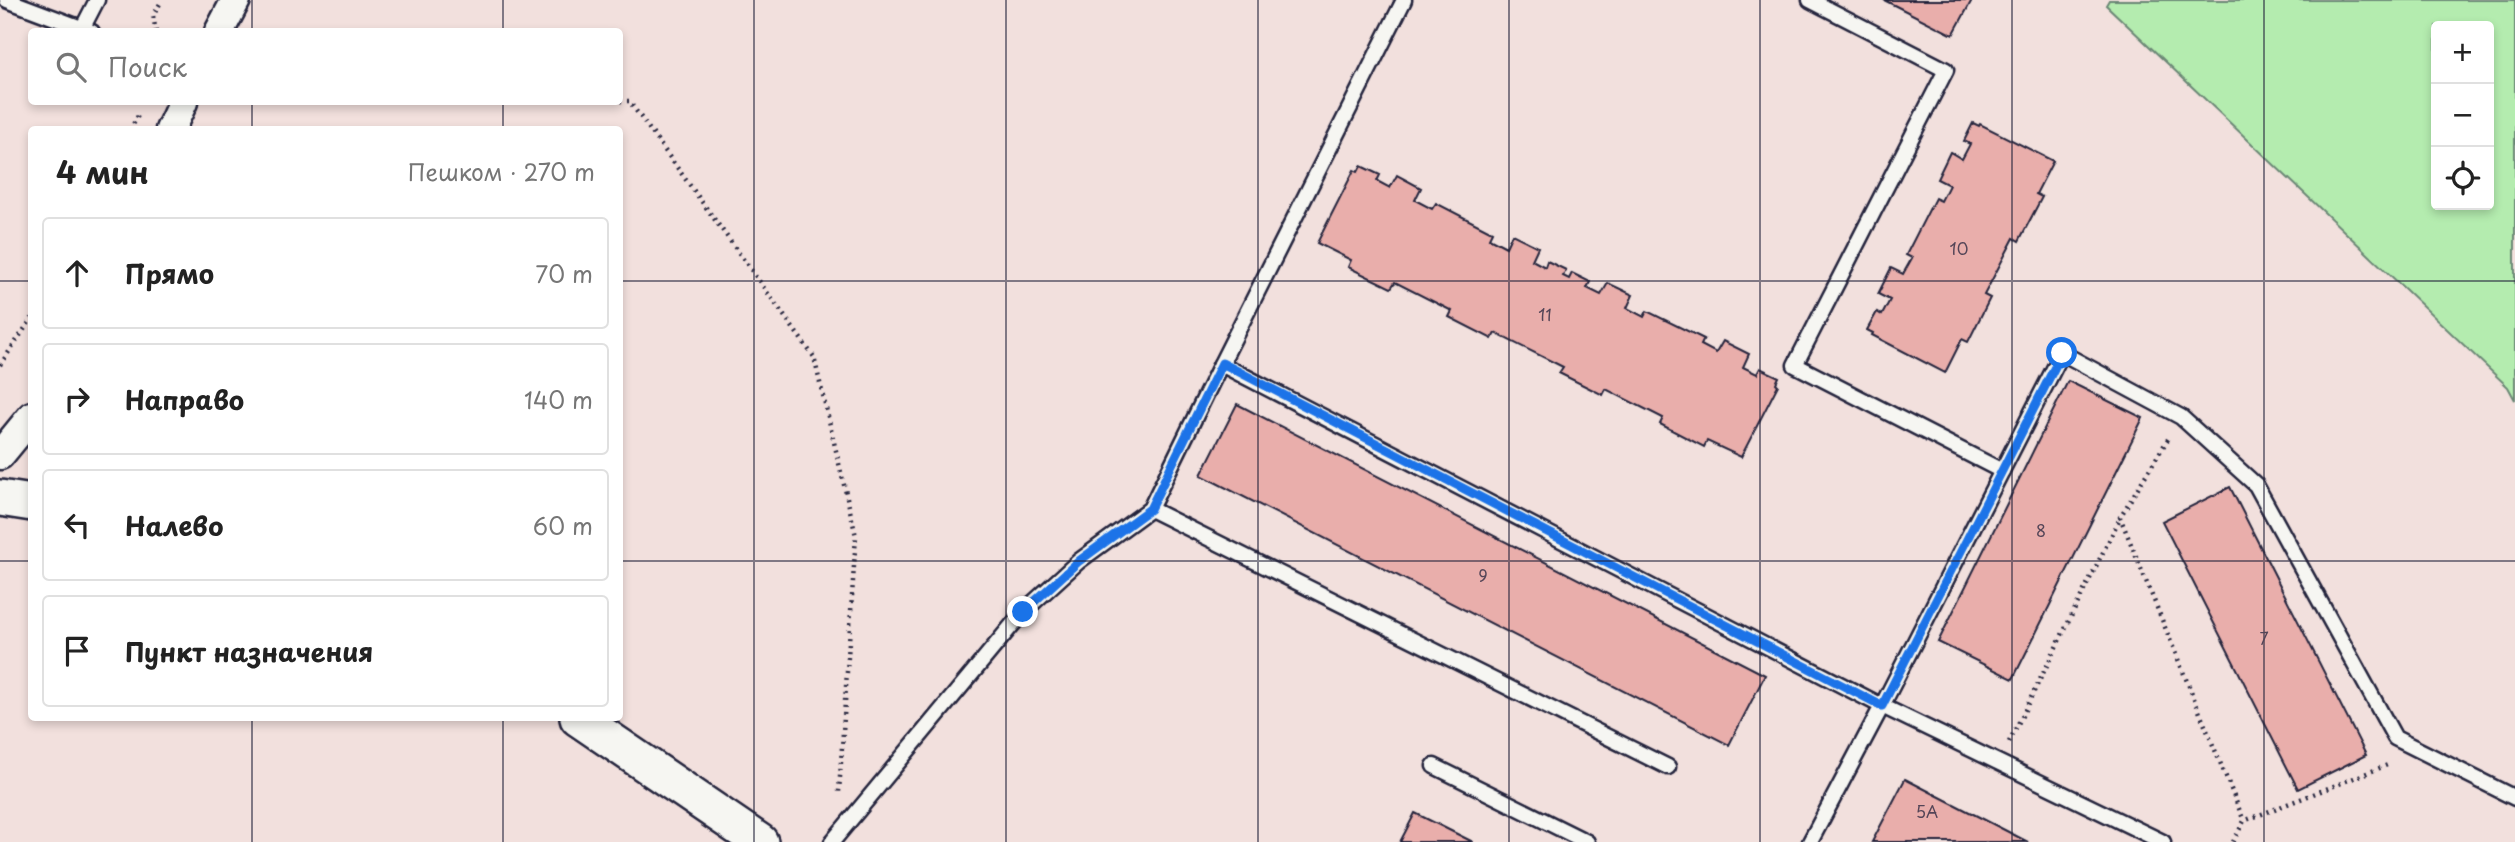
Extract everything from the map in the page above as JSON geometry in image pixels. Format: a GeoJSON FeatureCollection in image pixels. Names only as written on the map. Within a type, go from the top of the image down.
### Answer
{"type":"FeatureCollection","features":[{"type":"Feature","properties":{"kind":"street"},"geometry":{"type":"LineString","coordinates":[[221,28],[236,0]]}},
{"type":"Feature","properties":{"kind":"street"},"geometry":{"type":"LineString","coordinates":[[172,126],[182,105]]}},
{"type":"Feature","properties":{"kind":"street"},"geometry":{"type":"LineString","coordinates":[[0,455],[28,421]]}},
{"type":"Feature","properties":{"kind":"street"},"geometry":{"type":"LineString","coordinates":[[0,498],[28,502]]}},
{"type":"Feature","properties":{"kind":"street"},"geometry":{"type":"LineString","coordinates":[[582,721],[760,842]]}},
{"type":"Feature","properties":{"kind":"lane"},"geometry":{"type":"LineString","coordinates":[[7,0],[85,28]]}},
{"type":"Feature","properties":{"kind":"lane"},"geometry":{"type":"LineString","coordinates":[[88,28],[97,0]]}},
{"type":"Feature","properties":{"kind":"lane"},"geometry":{"type":"LineString","coordinates":[[832,842],[1023,612],[1079,561],[1150,509],[1404,0]]}},
{"type":"Feature","properties":{"kind":"lane"},"geometry":{"type":"LineString","coordinates":[[1810,0],[1946,70],[1795,365],[2001,471]]}},
{"type":"Feature","properties":{"kind":"lane"},"geometry":{"type":"LineString","coordinates":[[1810,842],[2062,353],[2181,417],[2256,485],[2395,737],[2515,798]]}},
{"type":"Feature","properties":{"kind":"lane"},"geometry":{"type":"LineString","coordinates":[[1222,363],[1882,706],[2163,842]]}},
{"type":"Feature","properties":{"kind":"lane"},"geometry":{"type":"LineString","coordinates":[[1150,509],[1668,767]]}},
{"type":"Feature","properties":{"kind":"lane"},"geometry":{"type":"LineString","coordinates":[[1434,766],[1587,842]]}},
{"type":"Feature","properties":{"kind":"path"},"geometry":{"type":"LineString","coordinates":[[155,28],[153,16],[162,0]]}},
{"type":"Feature","properties":{"kind":"path"},"geometry":{"type":"LineString","coordinates":[[623,101],[629,101],[814,357],[856,536],[839,796]]}},
{"type":"Feature","properties":{"kind":"path"},"geometry":{"type":"LineString","coordinates":[[0,366],[28,324]]}},
{"type":"Feature","properties":{"kind":"path"},"geometry":{"type":"LineString","coordinates":[[1999,763],[2120,517],[2181,417]]}},
{"type":"Feature","properties":{"kind":"path"},"geometry":{"type":"LineString","coordinates":[[2120,517],[2244,821]]}},
{"type":"Feature","properties":{"kind":"path"},"geometry":{"type":"LineString","coordinates":[[2233,842],[2244,821],[2423,751]]}},
{"type":"Feature","properties":{"kind":"green space"},"geometry":{"type":"Polygon","coordinates":[[[2109,0],[2515,0],[2515,400],[2508,387],[2106,5],[2109,0]]]}},
{"type":"Feature","properties":{"kind":"building"},"geometry":{"type":"Polygon","coordinates":[[[1884,0],[1972,0],[1953,35],[1884,0]]]}},
{"type":"Feature","properties":{"kind":"building"},"geometry":{"type":"Polygon","coordinates":[[[1973,123],[1979,126],[1980,124],[2053,161],[2036,194],[2042,197],[2019,241],[2014,238],[1984,295],[1990,298],[1968,342],[1962,339],[1945,373],[1867,330],[1877,312],[1882,315],[1890,300],[1878,294],[1891,268],[1903,274],[1912,258],[1906,255],[1935,198],[1941,201],[1949,185],[1937,179],[1950,152],[1962,159],[1970,144],[1964,141],[1973,123]]]}},
{"type":"Feature","properties":{"kind":"building"},"geometry":{"type":"Polygon","coordinates":[[[1361,166],[1380,175],[1377,181],[1390,188],[1397,175],[1421,188],[1415,200],[1432,209],[1436,203],[1492,232],[1489,238],[1506,247],[1512,234],[1538,247],[1532,260],[1545,267],[1547,261],[1566,270],[1563,276],[1569,279],[1572,273],[1590,282],[1587,288],[1601,295],[1608,283],[1633,295],[1627,308],[1644,317],[1647,311],[1704,339],[1701,345],[1716,353],[1723,341],[1749,354],[1743,367],[1757,374],[1760,368],[1779,377],[1776,383],[1778,385],[1741,457],[1707,441],[1704,447],[1660,424],[1663,418],[1606,389],[1603,395],[1559,373],[1563,367],[1495,333],[1492,339],[1449,317],[1452,311],[1395,282],[1391,288],[1348,267],[1351,260],[1317,243],[1354,170],[1358,172],[1361,166]]]}},
{"type":"Feature","properties":{"kind":"building"},"geometry":{"type":"Polygon","coordinates":[[[2068,381],[2143,418],[2013,679],[1938,642],[2068,381]]]}},
{"type":"Feature","properties":{"kind":"building"},"geometry":{"type":"Polygon","coordinates":[[[1237,404],[1765,675],[1729,745],[1201,475],[1237,404]]]}},
{"type":"Feature","properties":{"kind":"building"},"geometry":{"type":"Polygon","coordinates":[[[2230,487],[2366,755],[2298,789],[2162,521],[2230,487]]]}},
{"type":"Feature","properties":{"kind":"building"},"geometry":{"type":"Polygon","coordinates":[[[1905,779],[2028,842],[1872,842],[1905,779]]]}},
{"type":"Feature","properties":{"kind":"building"},"geometry":{"type":"Polygon","coordinates":[[[1415,813],[1473,842],[1400,842],[1415,813]]]}},
{"type":"Feature","properties":{"kind":"route"},"geometry":{"type":"LineString","coordinates":[[1023,612],[1079,561],[1150,509],[1222,363],[1882,706],[2062,353]]}}]}
